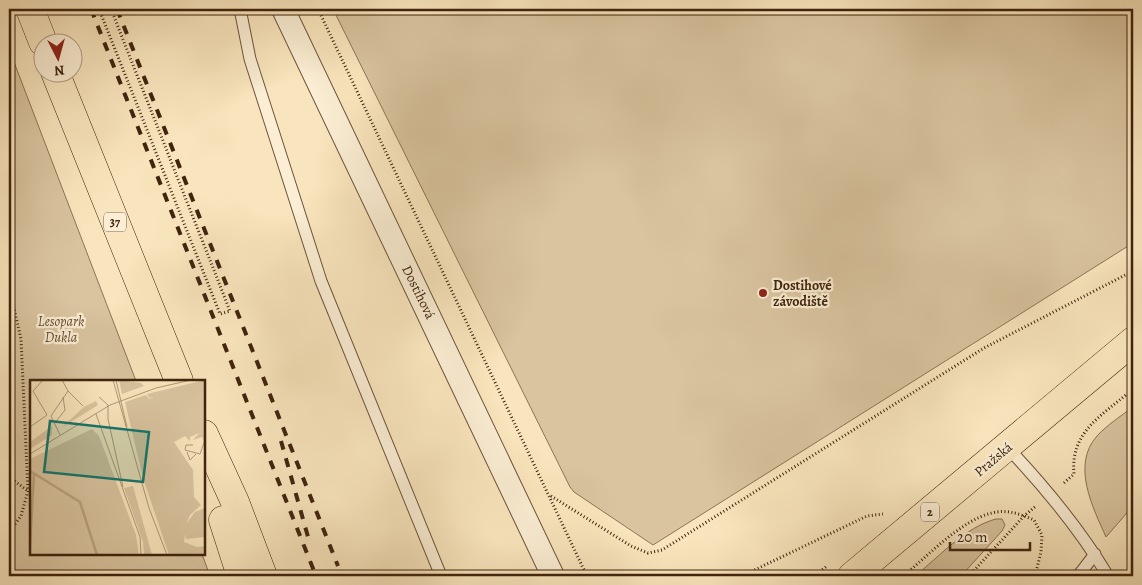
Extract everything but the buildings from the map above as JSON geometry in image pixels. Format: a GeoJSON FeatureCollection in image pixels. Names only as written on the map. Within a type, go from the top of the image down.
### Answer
{"type":"FeatureCollection","features":[{"type":"Feature","properties":{"kind":"main road"},"geometry":{"type":"LineString","coordinates":[[30,9],[39,32]]}},
{"type":"Feature","properties":{"kind":"main road","name":"37"},"geometry":{"type":"LineString","coordinates":[[59,82],[177,378]]}},
{"type":"Feature","properties":{"kind":"main road","name":"Pražská"},"geometry":{"type":"LineString","coordinates":[[852,576],[1133,341]]}},
{"type":"Feature","properties":{"kind":"main road"},"geometry":{"type":"LineString","coordinates":[[205,436],[235,502],[263,576]]}},
{"type":"Feature","properties":{"kind":"main road"},"geometry":{"type":"LineString","coordinates":[[205,464],[240,576]]}},
{"type":"Feature","properties":{"kind":"street","name":"Dostihová"},"geometry":{"type":"LineString","coordinates":[[283,9],[553,576]]}},
{"type":"Feature","properties":{"kind":"lane"},"geometry":{"type":"LineString","coordinates":[[240,9],[250,60],[321,281],[441,576]]}},
{"type":"Feature","properties":{"kind":"lane"},"geometry":{"type":"LineString","coordinates":[[1007,447],[1051,494],[1095,554],[1108,576]]}},
{"type":"Feature","properties":{"kind":"lane"},"geometry":{"type":"LineString","coordinates":[[1078,576],[1095,554]]}},
{"type":"Feature","properties":{"kind":"path"},"geometry":{"type":"LineString","coordinates":[[99,9],[220,314],[230,311],[110,9]]}},
{"type":"Feature","properties":{"kind":"path"},"geometry":{"type":"LineString","coordinates":[[318,9],[551,496],[585,572],[592,576]]}},
{"type":"Feature","properties":{"kind":"path"},"geometry":{"type":"LineString","coordinates":[[551,496],[631,546],[648,553],[662,550],[984,348],[1133,271]]}},
{"type":"Feature","properties":{"kind":"path"},"geometry":{"type":"LineString","coordinates":[[9,286],[21,338],[28,491],[21,516],[9,532]]}},
{"type":"Feature","properties":{"kind":"path"},"geometry":{"type":"LineString","coordinates":[[969,576],[1024,516],[1074,474],[1074,454],[1081,434],[1133,389]]}},
{"type":"Feature","properties":{"kind":"path"},"geometry":{"type":"LineString","coordinates":[[9,477],[28,491]]}},
{"type":"Feature","properties":{"kind":"path"},"geometry":{"type":"LineString","coordinates":[[903,576],[962,528],[982,517],[1003,512],[1034,520],[1042,535],[1041,552],[1035,576]]}},
{"type":"Feature","properties":{"kind":"path"},"geometry":{"type":"LineString","coordinates":[[742,576],[874,514],[884,514],[921,561]]}},
{"type":"Feature","properties":{"kind":"green space","name":"Dostihové závodiště"},"geometry":{"type":"Polygon","coordinates":[[[333,9],[1133,9],[1133,243],[653,545],[574,492],[570,487],[333,9]]]}},
{"type":"Feature","properties":{"kind":"green space","name":"Lesopark Dukla"},"geometry":{"type":"Polygon","coordinates":[[[9,49],[136,380],[30,380],[30,555],[202,555],[210,576],[9,576],[9,49]]]}},
{"type":"Feature","properties":{"kind":"green space"},"geometry":{"type":"Polygon","coordinates":[[[1133,407],[1133,506],[1106,537],[1095,513],[1087,486],[1086,460],[1089,447],[1097,436],[1133,407]]]}},
{"type":"Feature","properties":{"kind":"green space"},"geometry":{"type":"Polygon","coordinates":[[[996,519],[1002,519],[1005,525],[1002,531],[961,576],[915,576],[953,543],[974,529],[996,519]]]}},
{"type":"Feature","properties":{"kind":"railway"},"geometry":{"type":"LineString","coordinates":[[91,9],[316,576]]}},
{"type":"Feature","properties":{"kind":"railway"},"geometry":{"type":"LineString","coordinates":[[117,9],[338,566]]}},
{"type":"Feature","properties":{"kind":"railway"},"geometry":{"type":"LineString","coordinates":[[281,441],[310,544]]}},
{"type":"Feature","properties":{"kind":"place","name":"Dostihové závodiště"},"geometry":{"type":"Point","coordinates":[763,293]}}]}
